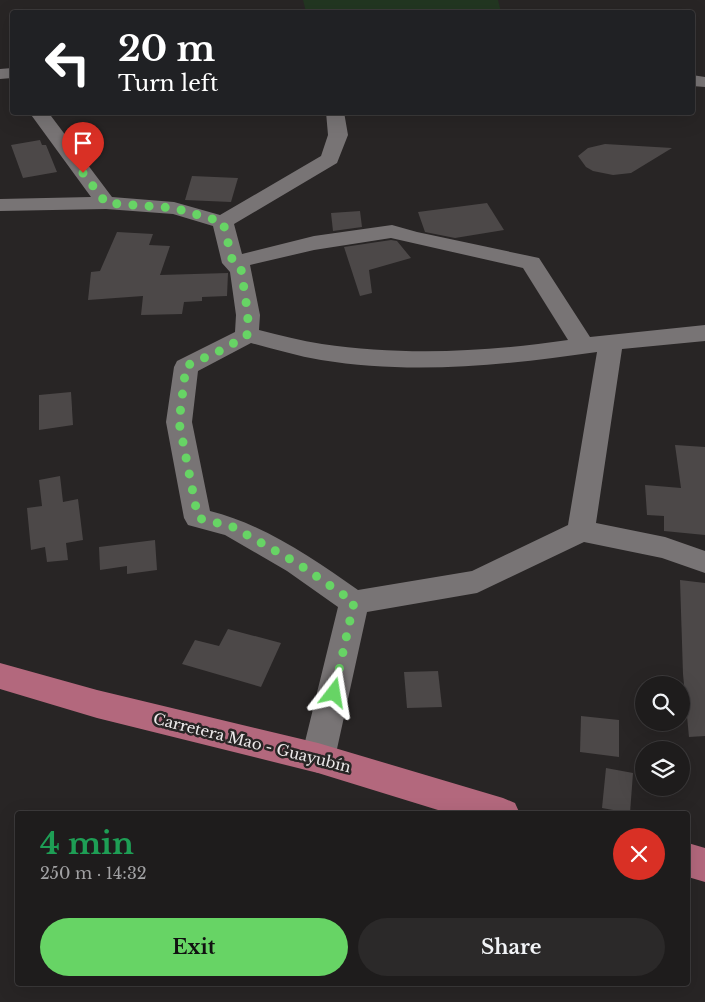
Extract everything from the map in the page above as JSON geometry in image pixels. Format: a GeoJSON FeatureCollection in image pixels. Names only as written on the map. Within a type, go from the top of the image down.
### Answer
{"type":"FeatureCollection","features":[{"type":"Feature","properties":{"kind":"main road","name":"Carretera Mao - Guayubín"},"geometry":{"type":"LineString","coordinates":[[0,676],[97,704],[318,758],[493,811]]}},
{"type":"Feature","properties":{"kind":"main road"},"geometry":{"type":"LineString","coordinates":[[690,861],[705,865]]}},
{"type":"Feature","properties":{"kind":"street"},"geometry":{"type":"LineString","coordinates":[[40,115],[106,203]]}},
{"type":"Feature","properties":{"kind":"street"},"geometry":{"type":"LineString","coordinates":[[0,205],[106,203],[174,208],[223,222],[330,159],[338,135],[335,115]]}},
{"type":"Feature","properties":{"kind":"street"},"geometry":{"type":"LineString","coordinates":[[223,222],[233,263],[241,269],[248,315],[247,335]]}},
{"type":"Feature","properties":{"kind":"street"},"geometry":{"type":"LineString","coordinates":[[233,263],[314,243],[392,231],[414,238],[481,251],[531,263],[584,346]]}},
{"type":"Feature","properties":{"kind":"street"},"geometry":{"type":"LineString","coordinates":[[705,333],[611,342],[514,356],[408,360],[321,352],[247,335],[224,349],[186,366],[179,422],[198,518],[233,527],[297,563],[354,602],[477,582],[581,531],[665,548],[705,562]]}},
{"type":"Feature","properties":{"kind":"street"},"geometry":{"type":"LineString","coordinates":[[581,531],[611,342]]}},
{"type":"Feature","properties":{"kind":"street"},"geometry":{"type":"LineString","coordinates":[[318,758],[354,602]]}},
{"type":"Feature","properties":{"kind":"green space"},"geometry":{"type":"Polygon","coordinates":[[[303,0],[498,0],[500,10],[306,10],[303,0]]]}},
{"type":"Feature","properties":{"kind":"building"},"geometry":{"type":"Polygon","coordinates":[[[40,140],[42,145],[46,145],[57,172],[23,178],[11,145],[40,140]]]}},
{"type":"Feature","properties":{"kind":"building"},"geometry":{"type":"Polygon","coordinates":[[[605,144],[672,148],[631,173],[613,175],[593,171],[586,167],[578,156],[588,148],[605,144]]]}},
{"type":"Feature","properties":{"kind":"building"},"geometry":{"type":"Polygon","coordinates":[[[192,176],[238,178],[231,202],[185,200],[192,176]]]}},
{"type":"Feature","properties":{"kind":"building"},"geometry":{"type":"Polygon","coordinates":[[[487,203],[504,230],[455,238],[425,232],[418,212],[487,203]]]}},
{"type":"Feature","properties":{"kind":"building"},"geometry":{"type":"Polygon","coordinates":[[[360,211],[362,227],[333,231],[331,213],[360,211]]]}},
{"type":"Feature","properties":{"kind":"building"},"geometry":{"type":"Polygon","coordinates":[[[117,232],[153,234],[149,245],[170,246],[160,275],[228,273],[227,296],[202,297],[202,301],[184,302],[182,314],[141,315],[143,296],[88,300],[91,272],[100,271],[117,232]]]}},
{"type":"Feature","properties":{"kind":"building"},"geometry":{"type":"Polygon","coordinates":[[[391,240],[397,241],[411,258],[369,270],[372,293],[360,296],[344,247],[391,240]]]}},
{"type":"Feature","properties":{"kind":"building"},"geometry":{"type":"Polygon","coordinates":[[[71,392],[73,425],[39,430],[39,395],[71,392]]]}},
{"type":"Feature","properties":{"kind":"building"},"geometry":{"type":"Polygon","coordinates":[[[675,445],[705,447],[705,535],[664,531],[664,516],[647,515],[645,485],[681,488],[675,445]]]}},
{"type":"Feature","properties":{"kind":"building"},"geometry":{"type":"Polygon","coordinates":[[[60,476],[63,502],[78,499],[83,540],[66,543],[68,560],[47,562],[45,547],[31,550],[27,508],[42,506],[39,480],[60,476]]]}},
{"type":"Feature","properties":{"kind":"building"},"geometry":{"type":"Polygon","coordinates":[[[155,540],[157,570],[127,574],[127,566],[100,570],[99,547],[155,540]]]}},
{"type":"Feature","properties":{"kind":"building"},"geometry":{"type":"Polygon","coordinates":[[[680,580],[705,583],[705,736],[689,737],[690,676],[683,676],[680,580]]]}},
{"type":"Feature","properties":{"kind":"building"},"geometry":{"type":"Polygon","coordinates":[[[228,629],[281,643],[261,687],[182,664],[195,640],[219,646],[228,629]]]}},
{"type":"Feature","properties":{"kind":"building"},"geometry":{"type":"Polygon","coordinates":[[[438,671],[442,707],[407,708],[404,672],[438,671]]]}},
{"type":"Feature","properties":{"kind":"building"},"geometry":{"type":"Polygon","coordinates":[[[581,716],[619,720],[619,757],[580,752],[581,716]]]}},
{"type":"Feature","properties":{"kind":"building"},"geometry":{"type":"Polygon","coordinates":[[[606,768],[633,773],[630,811],[602,808],[606,768]]]}},
{"type":"Feature","properties":{"kind":"route"},"geometry":{"type":"LineString","coordinates":[[83,173],[106,203],[174,208],[223,222],[233,263],[241,269],[248,315],[247,335],[224,349],[186,366],[179,422],[198,518],[233,527],[297,563],[354,602],[334,693]]}}]}
